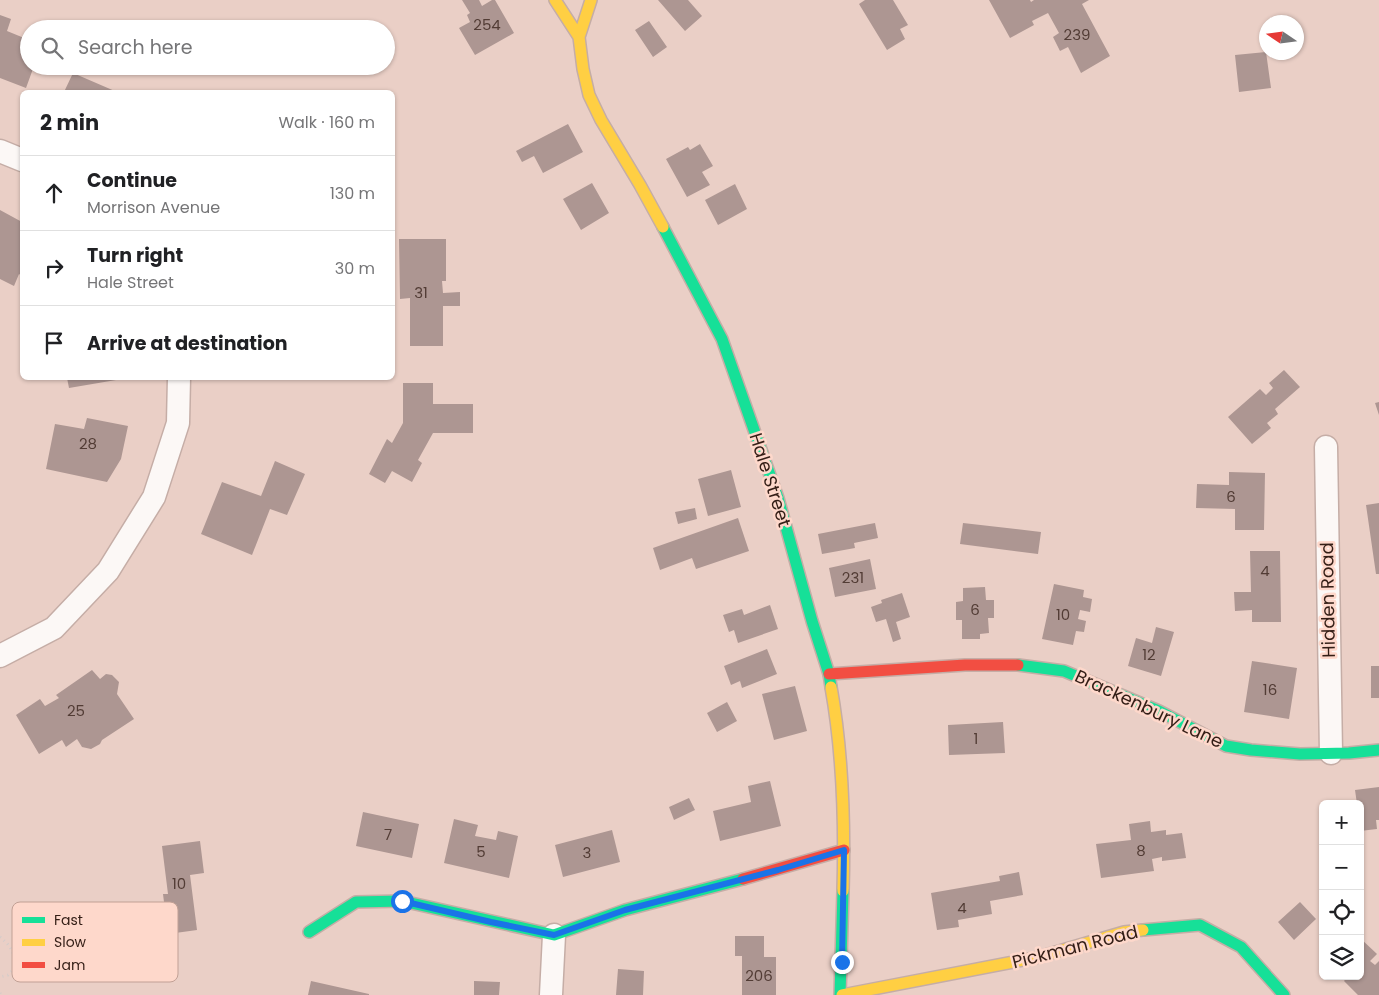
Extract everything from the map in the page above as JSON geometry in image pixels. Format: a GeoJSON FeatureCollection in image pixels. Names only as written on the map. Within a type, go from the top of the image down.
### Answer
{"type":"FeatureCollection","features":[{"type":"Feature","properties":{"kind":"street"},"geometry":{"type":"LineString","coordinates":[[555,0],[579,37]]}},
{"type":"Feature","properties":{"kind":"street","name":"Hale Street"},"geometry":{"type":"LineString","coordinates":[[591,0],[579,37],[589,95],[722,339],[778,498],[812,621],[829,674],[838,727],[844,850],[841,995]]}},
{"type":"Feature","properties":{"kind":"street"},"geometry":{"type":"LineString","coordinates":[[0,151],[20,159]]}},
{"type":"Feature","properties":{"kind":"street"},"geometry":{"type":"LineString","coordinates":[[0,656],[54,628],[108,571],[154,497],[178,423],[179,380]]}},
{"type":"Feature","properties":{"kind":"street","name":"Hidden Road"},"geometry":{"type":"LineString","coordinates":[[1326,447],[1331,753]]}},
{"type":"Feature","properties":{"kind":"street","name":"Brackenbury Lane"},"geometry":{"type":"LineString","coordinates":[[829,674],[965,665],[1016,665],[1064,671],[1159,711],[1226,746],[1300,754],[1379,750]]}},
{"type":"Feature","properties":{"kind":"street"},"geometry":{"type":"LineString","coordinates":[[309,932],[356,902],[402,901],[554,935],[625,910],[778,870],[844,850]]}},
{"type":"Feature","properties":{"kind":"street","name":"Pickman Road"},"geometry":{"type":"LineString","coordinates":[[841,995],[1039,957],[1124,932],[1200,925],[1241,947],[1284,995]]}},
{"type":"Feature","properties":{"kind":"street"},"geometry":{"type":"LineString","coordinates":[[551,995],[554,935]]}},
{"type":"Feature","properties":{"kind":"path"},"geometry":{"type":"LineString","coordinates":[[0,937],[12,951]]}},
{"type":"Feature","properties":{"kind":"path"},"geometry":{"type":"LineString","coordinates":[[0,978],[12,971]]}},
{"type":"Feature","properties":{"kind":"building"},"geometry":{"type":"Polygon","coordinates":[[[462,0],[479,0],[482,6],[495,0],[514,33],[475,55],[459,28],[470,22],[467,15],[470,13],[462,0]]]}},
{"type":"Feature","properties":{"kind":"building"},"geometry":{"type":"Polygon","coordinates":[[[658,0],[688,0],[702,16],[685,31],[658,0]]]}},
{"type":"Feature","properties":{"kind":"building"},"geometry":{"type":"Polygon","coordinates":[[[865,0],[893,0],[908,25],[900,29],[905,39],[887,50],[859,4],[865,0]]]}},
{"type":"Feature","properties":{"kind":"building"},"geometry":{"type":"Polygon","coordinates":[[[989,0],[1030,0],[1031,2],[1034,0],[1089,0],[1082,4],[1110,56],[1081,73],[1068,47],[1060,51],[1053,37],[1059,33],[1048,13],[1032,21],[1034,25],[1010,38],[989,0]]]}},
{"type":"Feature","properties":{"kind":"building"},"geometry":{"type":"Polygon","coordinates":[[[0,15],[11,19],[7,31],[20,36],[20,75],[31,75],[26,88],[0,78],[0,15]]]}},
{"type":"Feature","properties":{"kind":"building"},"geometry":{"type":"Polygon","coordinates":[[[649,21],[667,47],[653,57],[635,30],[649,21]]]}},
{"type":"Feature","properties":{"kind":"building"},"geometry":{"type":"Polygon","coordinates":[[[1259,53],[1259,60],[1267,60],[1271,88],[1239,92],[1235,55],[1259,53]]]}},
{"type":"Feature","properties":{"kind":"building"},"geometry":{"type":"Polygon","coordinates":[[[72,75],[78,75],[112,90],[65,90],[72,75]]]}},
{"type":"Feature","properties":{"kind":"building"},"geometry":{"type":"Polygon","coordinates":[[[568,124],[583,152],[543,173],[534,156],[522,162],[516,151],[568,124]]]}},
{"type":"Feature","properties":{"kind":"building"},"geometry":{"type":"Polygon","coordinates":[[[700,144],[713,166],[702,172],[710,185],[687,197],[666,159],[688,147],[690,150],[700,144]]]}},
{"type":"Feature","properties":{"kind":"building"},"geometry":{"type":"Polygon","coordinates":[[[592,183],[609,213],[581,230],[563,199],[592,183]]]}},
{"type":"Feature","properties":{"kind":"building"},"geometry":{"type":"Polygon","coordinates":[[[735,184],[747,209],[718,225],[705,200],[735,184]]]}},
{"type":"Feature","properties":{"kind":"building"},"geometry":{"type":"Polygon","coordinates":[[[0,210],[20,221],[20,275],[14,286],[0,279],[0,210]]]}},
{"type":"Feature","properties":{"kind":"building"},"geometry":{"type":"Polygon","coordinates":[[[399,239],[446,239],[446,281],[442,281],[443,293],[460,292],[460,306],[443,306],[443,346],[410,346],[410,298],[400,299],[399,239]]]}},
{"type":"Feature","properties":{"kind":"building"},"geometry":{"type":"Polygon","coordinates":[[[1284,370],[1300,387],[1275,409],[1278,414],[1267,423],[1271,428],[1252,444],[1228,417],[1260,389],[1266,395],[1273,388],[1269,383],[1284,370]]]}},
{"type":"Feature","properties":{"kind":"building"},"geometry":{"type":"Polygon","coordinates":[[[67,380],[116,380],[69,388],[67,380]]]}},
{"type":"Feature","properties":{"kind":"building"},"geometry":{"type":"Polygon","coordinates":[[[403,383],[433,383],[433,404],[473,404],[473,433],[433,433],[418,460],[422,463],[412,482],[392,471],[385,483],[369,474],[387,439],[392,443],[403,423],[403,383]]]}},
{"type":"Feature","properties":{"kind":"building"},"geometry":{"type":"Polygon","coordinates":[[[1379,402],[1379,415],[1375,403],[1379,402]]]}},
{"type":"Feature","properties":{"kind":"building"},"geometry":{"type":"Polygon","coordinates":[[[87,418],[128,426],[121,459],[107,482],[46,469],[55,424],[84,429],[87,418]]]}},
{"type":"Feature","properties":{"kind":"building"},"geometry":{"type":"Polygon","coordinates":[[[275,461],[305,474],[287,515],[270,509],[252,555],[201,534],[222,482],[261,496],[275,461]]]}},
{"type":"Feature","properties":{"kind":"building"},"geometry":{"type":"Polygon","coordinates":[[[731,470],[741,507],[708,516],[698,479],[731,470]]]}},
{"type":"Feature","properties":{"kind":"building"},"geometry":{"type":"Polygon","coordinates":[[[1229,472],[1265,473],[1264,530],[1235,530],[1235,509],[1196,508],[1197,484],[1229,485],[1229,472]]]}},
{"type":"Feature","properties":{"kind":"building"},"geometry":{"type":"Polygon","coordinates":[[[1379,503],[1379,574],[1376,574],[1366,505],[1379,503]]]}},
{"type":"Feature","properties":{"kind":"building"},"geometry":{"type":"Polygon","coordinates":[[[695,508],[697,519],[678,524],[675,512],[695,508]]]}},
{"type":"Feature","properties":{"kind":"building"},"geometry":{"type":"Polygon","coordinates":[[[738,518],[749,551],[696,569],[692,558],[660,570],[653,548],[738,518]]]}},
{"type":"Feature","properties":{"kind":"building"},"geometry":{"type":"Polygon","coordinates":[[[875,523],[878,538],[854,543],[855,548],[822,554],[818,534],[875,523]]]}},
{"type":"Feature","properties":{"kind":"building"},"geometry":{"type":"Polygon","coordinates":[[[963,523],[1041,532],[1038,554],[960,544],[963,523]]]}},
{"type":"Feature","properties":{"kind":"building"},"geometry":{"type":"Polygon","coordinates":[[[1250,551],[1280,551],[1281,622],[1252,622],[1252,610],[1235,611],[1234,592],[1251,592],[1250,551]]]}},
{"type":"Feature","properties":{"kind":"building"},"geometry":{"type":"Polygon","coordinates":[[[870,559],[876,589],[835,597],[829,568],[870,559]]]}},
{"type":"Feature","properties":{"kind":"building"},"geometry":{"type":"Polygon","coordinates":[[[1054,584],[1084,590],[1083,597],[1092,599],[1090,612],[1080,610],[1078,619],[1086,621],[1084,632],[1076,631],[1073,645],[1042,639],[1054,584]]]}},
{"type":"Feature","properties":{"kind":"building"},"geometry":{"type":"Polygon","coordinates":[[[985,587],[986,600],[994,600],[994,618],[988,618],[989,633],[980,634],[980,639],[962,639],[962,620],[956,620],[956,602],[963,601],[963,588],[985,587]]]}},
{"type":"Feature","properties":{"kind":"building"},"geometry":{"type":"Polygon","coordinates":[[[902,593],[910,617],[896,622],[901,639],[893,642],[886,619],[876,622],[871,607],[882,603],[881,600],[902,593]]]}},
{"type":"Feature","properties":{"kind":"building"},"geometry":{"type":"Polygon","coordinates":[[[770,605],[778,629],[738,643],[734,630],[729,632],[723,615],[742,609],[744,615],[770,605]]]}},
{"type":"Feature","properties":{"kind":"building"},"geometry":{"type":"Polygon","coordinates":[[[1156,627],[1174,632],[1161,676],[1128,666],[1136,638],[1152,643],[1156,627]]]}},
{"type":"Feature","properties":{"kind":"building"},"geometry":{"type":"Polygon","coordinates":[[[767,649],[777,674],[742,688],[740,681],[731,685],[724,666],[767,649]]]}},
{"type":"Feature","properties":{"kind":"building"},"geometry":{"type":"Polygon","coordinates":[[[1252,661],[1297,668],[1289,719],[1244,712],[1252,661]]]}},
{"type":"Feature","properties":{"kind":"building"},"geometry":{"type":"Polygon","coordinates":[[[1371,666],[1379,666],[1379,698],[1371,698],[1371,666]]]}},
{"type":"Feature","properties":{"kind":"building"},"geometry":{"type":"Polygon","coordinates":[[[92,670],[100,679],[106,674],[112,675],[119,682],[117,694],[134,719],[91,749],[82,747],[77,739],[66,747],[62,740],[39,754],[16,715],[40,699],[45,706],[59,698],[56,695],[92,670]]]}},
{"type":"Feature","properties":{"kind":"building"},"geometry":{"type":"Polygon","coordinates":[[[795,686],[807,731],[774,740],[762,694],[795,686]]]}},
{"type":"Feature","properties":{"kind":"building"},"geometry":{"type":"Polygon","coordinates":[[[727,702],[737,721],[717,732],[707,713],[727,702]]]}},
{"type":"Feature","properties":{"kind":"building"},"geometry":{"type":"Polygon","coordinates":[[[1003,722],[1005,753],[949,755],[948,725],[1003,722]]]}},
{"type":"Feature","properties":{"kind":"building"},"geometry":{"type":"Polygon","coordinates":[[[770,781],[781,826],[720,841],[713,811],[751,802],[748,786],[770,781]]]}},
{"type":"Feature","properties":{"kind":"building"},"geometry":{"type":"Polygon","coordinates":[[[1379,787],[1379,820],[1376,820],[1377,829],[1364,831],[1364,800],[1356,800],[1355,790],[1379,787]]]}},
{"type":"Feature","properties":{"kind":"building"},"geometry":{"type":"Polygon","coordinates":[[[689,798],[695,810],[674,820],[669,807],[689,798]]]}},
{"type":"Feature","properties":{"kind":"building"},"geometry":{"type":"Polygon","coordinates":[[[363,812],[419,824],[412,858],[356,846],[363,812]]]}},
{"type":"Feature","properties":{"kind":"building"},"geometry":{"type":"Polygon","coordinates":[[[454,819],[478,825],[475,836],[496,840],[498,831],[518,836],[509,878],[444,863],[454,819]]]}},
{"type":"Feature","properties":{"kind":"building"},"geometry":{"type":"Polygon","coordinates":[[[1150,821],[1151,832],[1166,830],[1166,835],[1182,833],[1186,858],[1162,861],[1162,857],[1152,859],[1154,871],[1101,878],[1096,844],[1131,840],[1129,824],[1150,821]]]}},
{"type":"Feature","properties":{"kind":"building"},"geometry":{"type":"Polygon","coordinates":[[[612,830],[620,862],[563,877],[555,845],[612,830]]]}},
{"type":"Feature","properties":{"kind":"building"},"geometry":{"type":"Polygon","coordinates":[[[200,841],[204,873],[190,875],[197,930],[178,933],[178,902],[164,902],[163,894],[168,894],[162,846],[200,841]]]}},
{"type":"Feature","properties":{"kind":"building"},"geometry":{"type":"Polygon","coordinates":[[[1019,872],[1023,895],[990,901],[992,914],[958,920],[959,927],[937,930],[931,893],[1000,881],[999,876],[1019,872]]]}},
{"type":"Feature","properties":{"kind":"building"},"geometry":{"type":"Polygon","coordinates":[[[1300,902],[1316,919],[1294,940],[1278,922],[1300,902]]]}},
{"type":"Feature","properties":{"kind":"building"},"geometry":{"type":"Polygon","coordinates":[[[735,936],[764,936],[764,957],[776,957],[776,995],[742,995],[742,956],[735,956],[735,936]]]}},
{"type":"Feature","properties":{"kind":"building"},"geometry":{"type":"Polygon","coordinates":[[[1364,942],[1377,954],[1370,961],[1375,965],[1379,961],[1379,995],[1358,995],[1344,981],[1364,980],[1364,942]]]}},
{"type":"Feature","properties":{"kind":"building"},"geometry":{"type":"Polygon","coordinates":[[[618,969],[644,971],[643,995],[616,995],[618,969]]]}},
{"type":"Feature","properties":{"kind":"building"},"geometry":{"type":"Polygon","coordinates":[[[311,981],[369,994],[369,995],[308,995],[311,981]]]}},
{"type":"Feature","properties":{"kind":"building"},"geometry":{"type":"Polygon","coordinates":[[[474,981],[500,982],[499,995],[474,995],[474,981]]]}},
{"type":"Feature","properties":{"kind":"traffic: fast"},"geometry":{"type":"LineString","coordinates":[[663,227],[722,339],[778,498],[812,621],[829,674],[831,687]]}},
{"type":"Feature","properties":{"kind":"traffic: fast"},"geometry":{"type":"LineString","coordinates":[[1018,665],[1064,671],[1159,711],[1226,746],[1300,754],[1379,750]]}},
{"type":"Feature","properties":{"kind":"traffic: fast"},"geometry":{"type":"LineString","coordinates":[[309,932],[356,902],[402,901],[554,935],[625,910],[743,879]]}},
{"type":"Feature","properties":{"kind":"traffic: fast"},"geometry":{"type":"LineString","coordinates":[[840,995],[843,891]]}},
{"type":"Feature","properties":{"kind":"traffic: fast"},"geometry":{"type":"LineString","coordinates":[[1143,930],[1200,925],[1241,947],[1284,995]]}},
{"type":"Feature","properties":{"kind":"traffic: slow"},"geometry":{"type":"LineString","coordinates":[[555,0],[579,37]]}},
{"type":"Feature","properties":{"kind":"traffic: slow"},"geometry":{"type":"LineString","coordinates":[[591,0],[579,37],[589,95],[601,120],[663,227]]}},
{"type":"Feature","properties":{"kind":"traffic: slow"},"geometry":{"type":"LineString","coordinates":[[831,687],[842,789],[843,891]]}},
{"type":"Feature","properties":{"kind":"traffic: slow"},"geometry":{"type":"LineString","coordinates":[[842,995],[1039,957],[1124,932],[1143,930]]}},
{"type":"Feature","properties":{"kind":"traffic: jam"},"geometry":{"type":"LineString","coordinates":[[829,674],[965,665],[1018,665]]}},
{"type":"Feature","properties":{"kind":"traffic: jam"},"geometry":{"type":"LineString","coordinates":[[743,879],[844,850]]}},
{"type":"Feature","properties":{"kind":"route"},"geometry":{"type":"LineString","coordinates":[[402,901],[554,935],[625,910],[778,870],[844,850],[842,962]]}}]}
